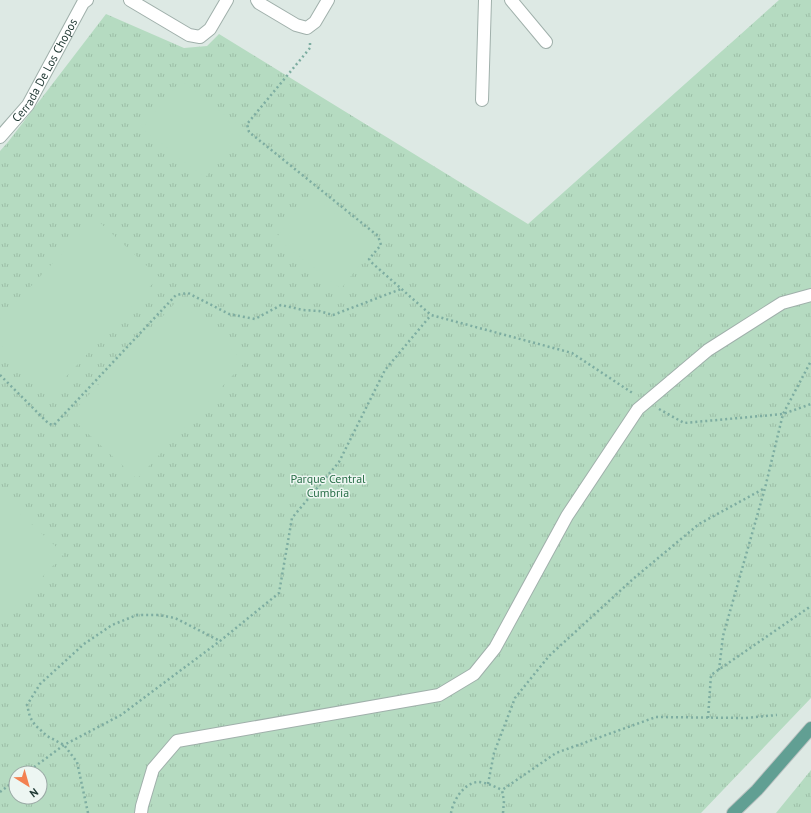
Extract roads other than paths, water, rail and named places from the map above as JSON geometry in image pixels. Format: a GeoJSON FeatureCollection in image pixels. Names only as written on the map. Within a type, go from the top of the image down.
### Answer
{"type":"FeatureCollection","features":[{"type":"Feature","properties":{"kind":"main road"},"geometry":{"type":"LineString","coordinates":[[733,813],[757,790],[811,728]]}},
{"type":"Feature","properties":{"kind":"street","name":"Cerrada De Los Chopos"},"geometry":{"type":"LineString","coordinates":[[0,137],[28,105],[83,3],[87,0]]}},
{"type":"Feature","properties":{"kind":"street"},"geometry":{"type":"LineString","coordinates":[[130,0],[189,35],[200,37],[210,29],[227,0]]}},
{"type":"Feature","properties":{"kind":"street"},"geometry":{"type":"LineString","coordinates":[[257,0],[259,3],[296,25],[307,28],[315,22],[328,0]]}},
{"type":"Feature","properties":{"kind":"street"},"geometry":{"type":"LineString","coordinates":[[482,100],[485,0]]}},
{"type":"Feature","properties":{"kind":"street"},"geometry":{"type":"LineString","coordinates":[[511,0],[546,42]]}},
{"type":"Feature","properties":{"kind":"street"},"geometry":{"type":"LineString","coordinates":[[141,813],[153,769],[177,741],[439,695],[474,674],[495,648],[567,516],[638,409],[708,350],[782,302],[811,295]]}},
{"type":"Feature","properties":{"kind":"park label","name":"Parque Central Cumbria"},"geometry":{"type":"Point","coordinates":[328,486]}}]}
